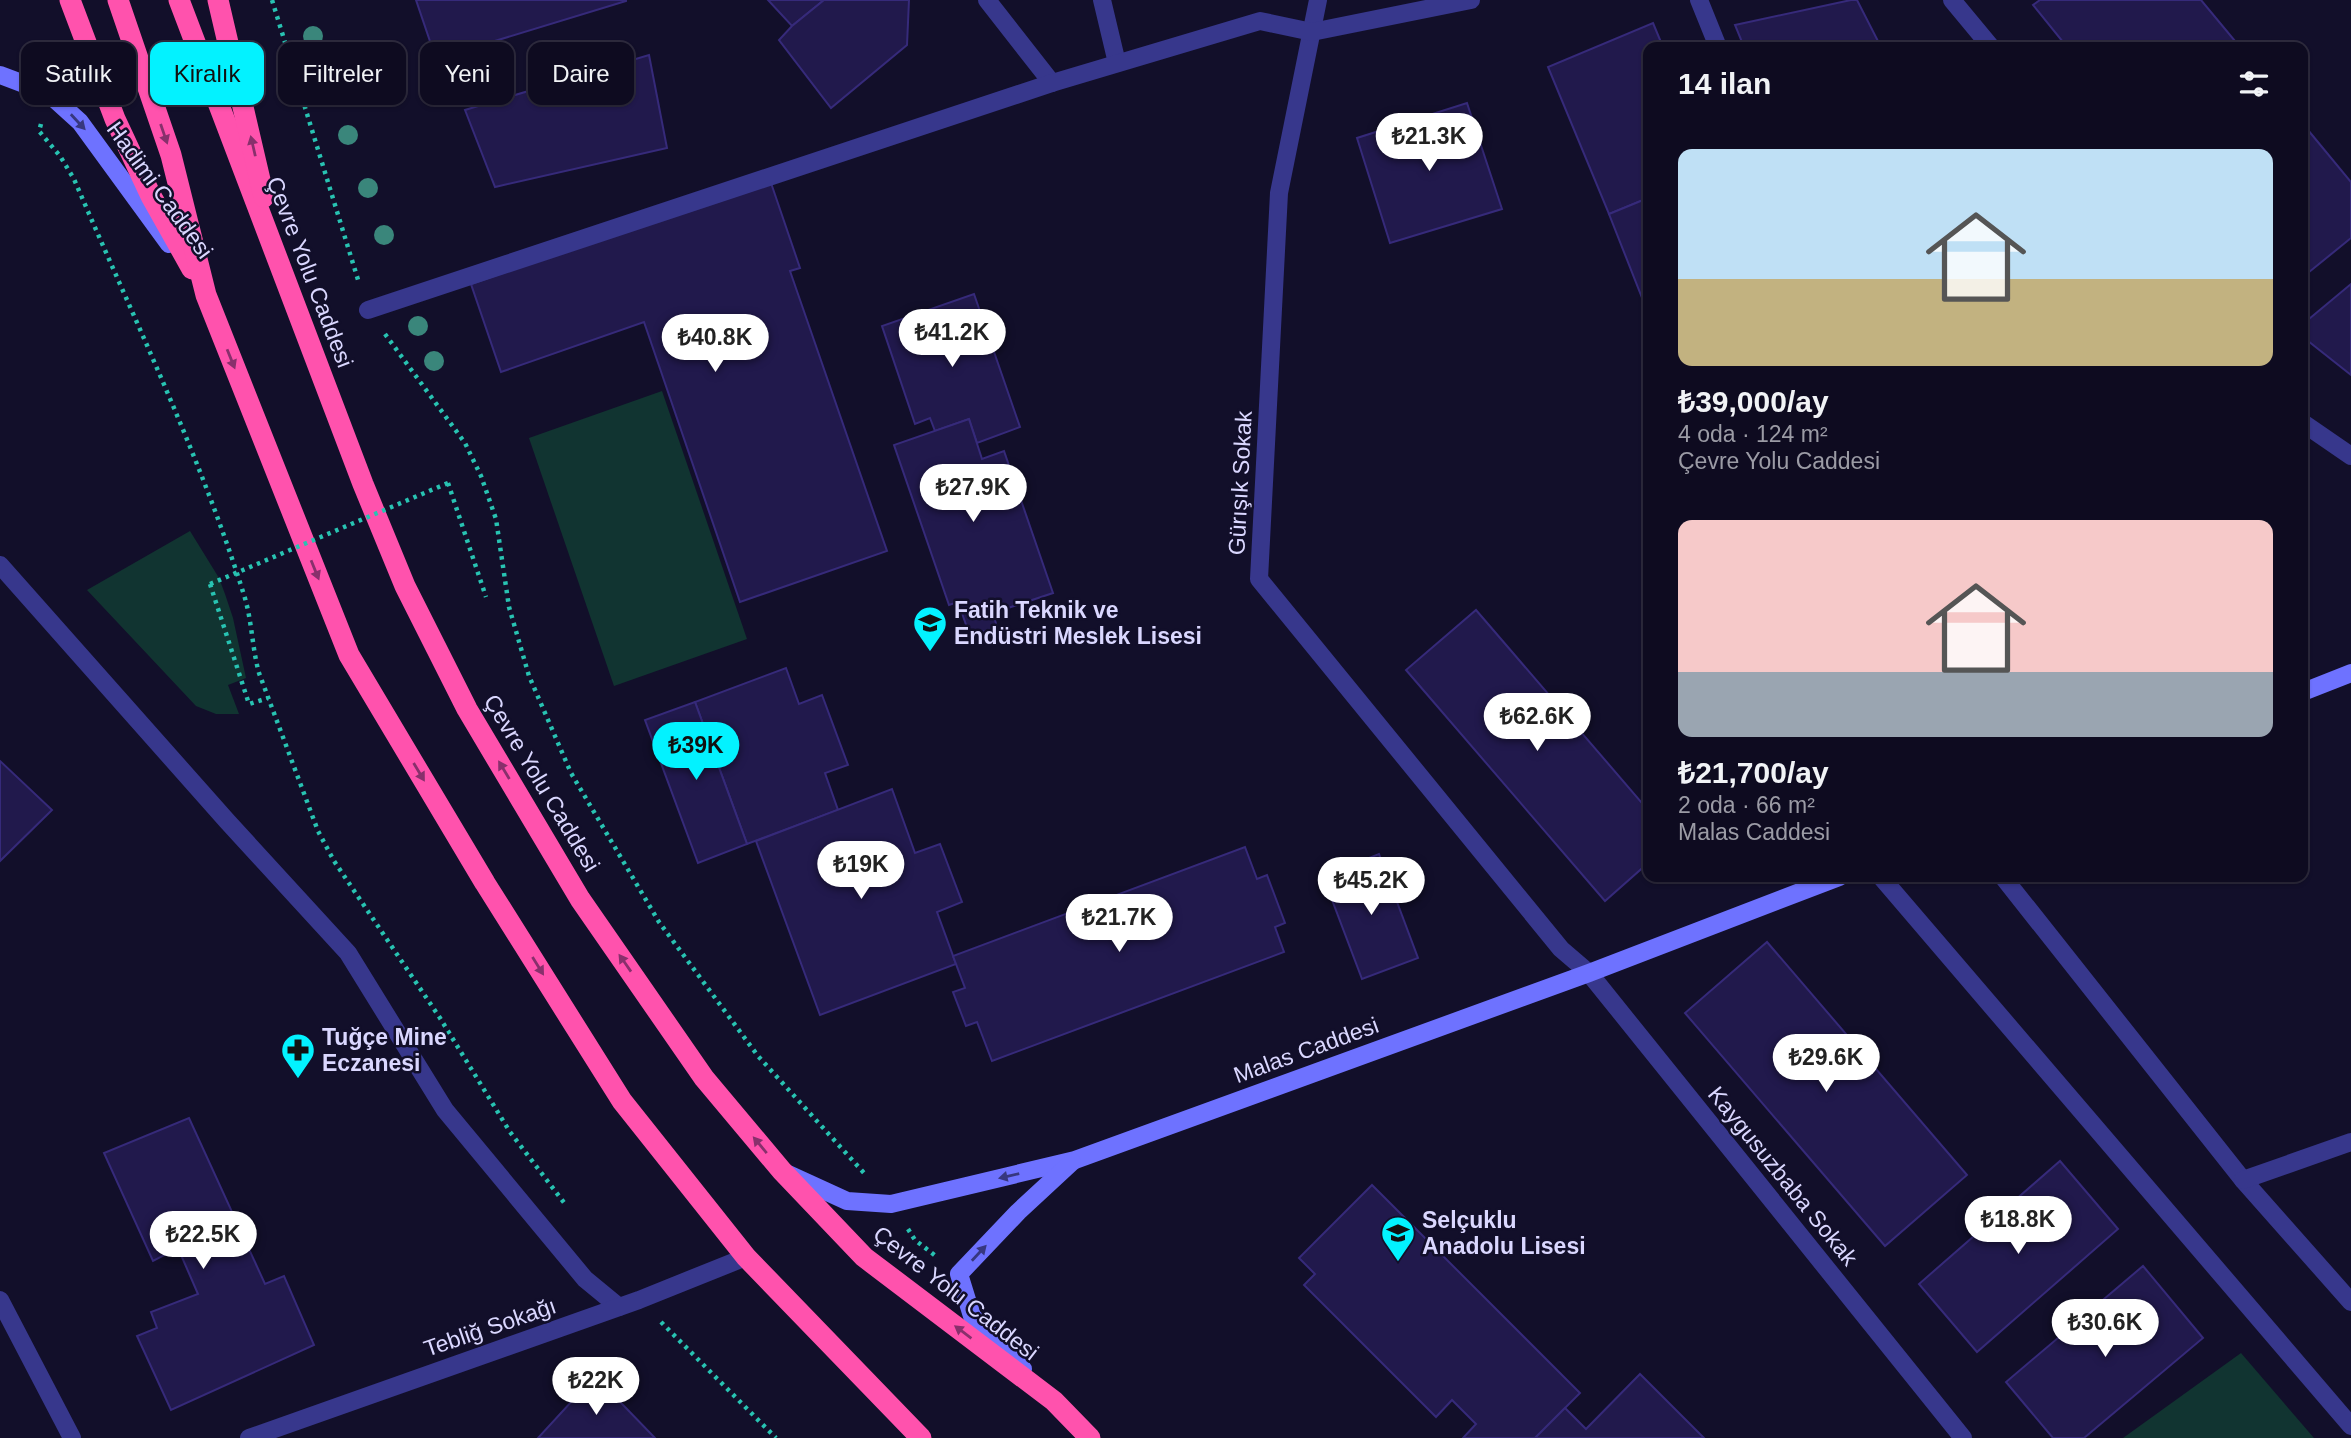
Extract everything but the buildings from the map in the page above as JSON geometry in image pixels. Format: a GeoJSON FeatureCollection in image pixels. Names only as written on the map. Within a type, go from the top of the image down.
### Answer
{"type":"FeatureCollection","features":[{"type":"Feature","properties":{"kind":"highway"},"geometry":{"type":"LineString","coordinates":[[70,0],[120,130],[151,196],[206,295],[349,655],[485,883],[622,1101],[746,1257],[921,1438]]}},
{"type":"Feature","properties":{"kind":"highway"},"geometry":{"type":"LineString","coordinates":[[118,0],[171,155],[206,295]]}},
{"type":"Feature","properties":{"kind":"highway","name":"Çevre Yolu Caddesi"},"geometry":{"type":"LineString","coordinates":[[179,0],[363,484],[405,586],[467,709],[580,899],[704,1078],[782,1171],[864,1257],[1054,1401],[1090,1438]]}},
{"type":"Feature","properties":{"kind":"highway"},"geometry":{"type":"LineString","coordinates":[[218,0],[279,261]]}},
{"type":"Feature","properties":{"kind":"street"},"geometry":{"type":"LineString","coordinates":[[987,0],[1052,83]]}},
{"type":"Feature","properties":{"kind":"street"},"geometry":{"type":"LineString","coordinates":[[1102,0],[1117,63]]}},
{"type":"Feature","properties":{"kind":"street","name":"Gürışık Sokak"},"geometry":{"type":"LineString","coordinates":[[1318,0],[1279,193],[1259,579],[1561,949]]}},
{"type":"Feature","properties":{"kind":"street"},"geometry":{"type":"LineString","coordinates":[[368,310],[1052,83],[1260,21],[1312,32],[1471,0]]}},
{"type":"Feature","properties":{"kind":"street"},"geometry":{"type":"LineString","coordinates":[[1699,0],[1716,42]]}},
{"type":"Feature","properties":{"kind":"street"},"geometry":{"type":"LineString","coordinates":[[1952,0],[1987,42]]}},
{"type":"Feature","properties":{"kind":"street","name":"Hadimi Caddesi"},"geometry":{"type":"LineString","coordinates":[[0,75],[21,83]]}},
{"type":"Feature","properties":{"kind":"street","name":"Hadimi Caddesi"},"geometry":{"type":"LineString","coordinates":[[61,105],[80,122],[206,295]]}},
{"type":"Feature","properties":{"kind":"street"},"geometry":{"type":"LineString","coordinates":[[2308,426],[2351,456]]}},
{"type":"Feature","properties":{"kind":"street"},"geometry":{"type":"LineString","coordinates":[[0,565],[348,953],[445,1110],[585,1279],[620,1307]]}},
{"type":"Feature","properties":{"kind":"street"},"geometry":{"type":"LineString","coordinates":[[2308,690],[2351,673]]}},
{"type":"Feature","properties":{"kind":"street","name":"Malas Caddesi"},"geometry":{"type":"LineString","coordinates":[[782,1171],[847,1201],[891,1203],[1075,1160],[1589,973],[1826,882]]}},
{"type":"Feature","properties":{"kind":"street"},"geometry":{"type":"LineString","coordinates":[[1885,882],[2351,1426]]}},
{"type":"Feature","properties":{"kind":"street"},"geometry":{"type":"LineString","coordinates":[[2007,882],[2243,1180],[2351,1302]]}},
{"type":"Feature","properties":{"kind":"street","name":"Kaygusuzbaba Sokak"},"geometry":{"type":"LineString","coordinates":[[1561,949],[1589,973],[1963,1438]]}},
{"type":"Feature","properties":{"kind":"street"},"geometry":{"type":"LineString","coordinates":[[2243,1180],[2351,1142]]}},
{"type":"Feature","properties":{"kind":"street"},"geometry":{"type":"LineString","coordinates":[[1054,1401],[972,1316],[959,1274],[1018,1212],[1075,1160]]}},
{"type":"Feature","properties":{"kind":"street","name":"Tebliğ Sokağı"},"geometry":{"type":"LineString","coordinates":[[249,1438],[620,1307],[746,1257]]}},
{"type":"Feature","properties":{"kind":"street"},"geometry":{"type":"LineString","coordinates":[[0,1300],[72,1438]]}},
{"type":"Feature","properties":{"kind":"path"},"geometry":{"type":"LineString","coordinates":[[272,0],[368,310],[465,443],[481,477],[496,519],[509,607],[529,676],[578,785],[659,922],[758,1056],[891,1203],[915,1240],[959,1274]]}},
{"type":"Feature","properties":{"kind":"path"},"geometry":{"type":"LineString","coordinates":[[45,105],[39,131],[60,156],[74,180],[206,484],[245,598],[253,651],[268,698],[318,831],[334,862],[440,1018],[510,1132],[566,1205]]}},
{"type":"Feature","properties":{"kind":"path"},"geometry":{"type":"LineString","coordinates":[[268,698],[249,704],[210,584],[448,483],[486,597]]}},
{"type":"Feature","properties":{"kind":"path"},"geometry":{"type":"LineString","coordinates":[[639,1300],[776,1438]]}},
{"type":"Feature","properties":{"kind":"green space"},"geometry":{"type":"Polygon","coordinates":[[[662,391],[747,639],[614,686],[529,438],[662,391]]]}},
{"type":"Feature","properties":{"kind":"green space"},"geometry":{"type":"Polygon","coordinates":[[[190,531],[219,578],[233,618],[246,678],[228,685],[239,714],[216,714],[196,706],[87,590],[190,531]]]}},
{"type":"Feature","properties":{"kind":"green space"},"geometry":{"type":"Polygon","coordinates":[[[2241,1353],[2314,1438],[2123,1438],[2241,1353]]]}},
{"type":"Feature","properties":{"kind":"place","name":"Fatih Teknik ve Endüstri Meslek Lisesi"},"geometry":{"type":"Point","coordinates":[930,653]}},
{"type":"Feature","properties":{"kind":"place","name":"Tuğçe Mine Eczanesi"},"geometry":{"type":"Point","coordinates":[298,1080]}},
{"type":"Feature","properties":{"kind":"place","name":"Selçuklu Anadolu Lisesi"},"geometry":{"type":"Point","coordinates":[1398,1263]}}]}
